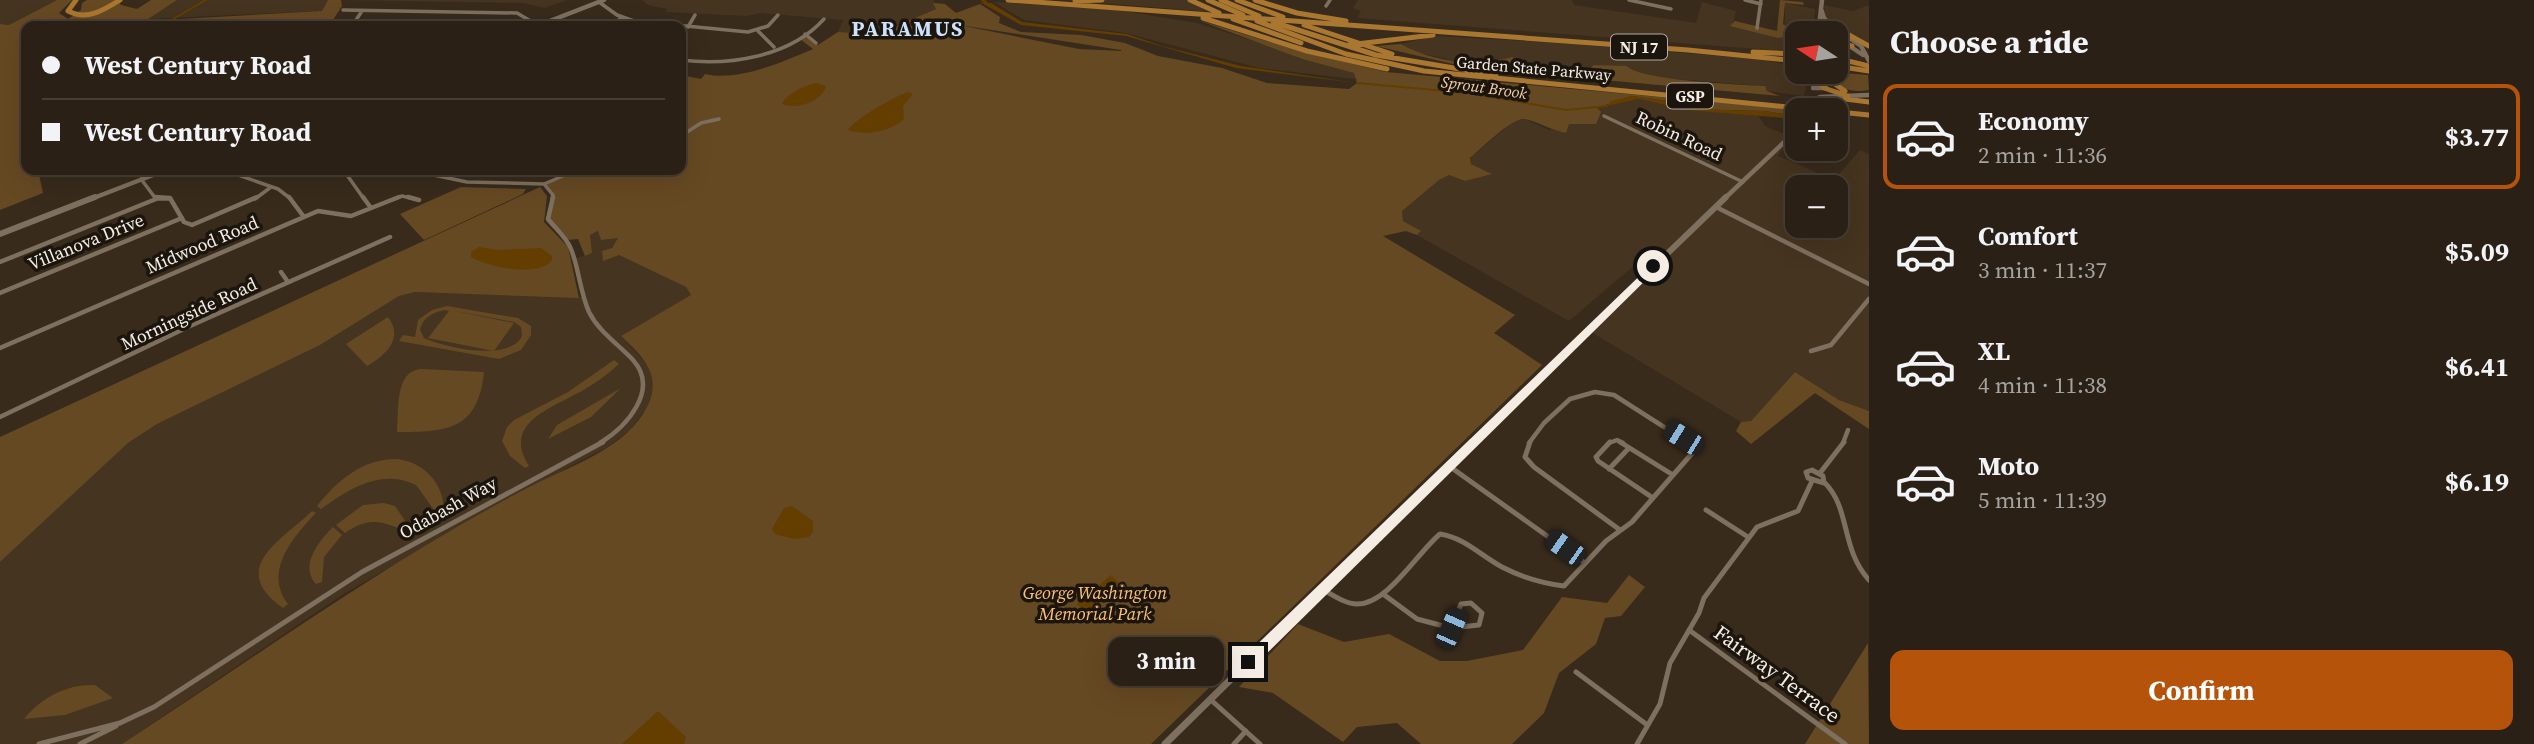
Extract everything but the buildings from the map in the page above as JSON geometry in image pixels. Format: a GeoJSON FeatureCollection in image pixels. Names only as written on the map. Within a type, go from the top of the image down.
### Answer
{"type":"FeatureCollection","features":[{"type":"Feature","properties":{"kind":"highway"},"geometry":{"type":"LineString","coordinates":[[78,0],[68,9],[77,15],[95,13],[115,1]]}},
{"type":"Feature","properties":{"kind":"highway","name":"NJ 17"},"geometry":{"type":"LineString","coordinates":[[1008,0],[1059,1],[1358,22],[1748,52],[1785,58]]}},
{"type":"Feature","properties":{"kind":"highway"},"geometry":{"type":"LineString","coordinates":[[1059,1],[1102,0]]}},
{"type":"Feature","properties":{"kind":"highway"},"geometry":{"type":"LineString","coordinates":[[1190,0],[1284,39],[1320,45],[1465,34]]}},
{"type":"Feature","properties":{"kind":"highway","name":"Garden State Parkway"},"geometry":{"type":"LineString","coordinates":[[1208,0],[1333,50],[1410,69],[1503,80],[1785,103]]}},
{"type":"Feature","properties":{"kind":"highway","name":"Garden State Parkway"},"geometry":{"type":"LineString","coordinates":[[1221,0],[1329,42],[1454,69],[1785,102]]}},
{"type":"Feature","properties":{"kind":"highway"},"geometry":{"type":"LineString","coordinates":[[1237,0],[1349,41],[1454,69]]}},
{"type":"Feature","properties":{"kind":"highway"},"geometry":{"type":"LineString","coordinates":[[1255,0],[1297,13],[1358,22]]}},
{"type":"Feature","properties":{"kind":"highway","name":"NJ 17"},"geometry":{"type":"LineString","coordinates":[[1059,1],[1120,8],[1785,59]]}},
{"type":"Feature","properties":{"kind":"highway"},"geometry":{"type":"LineString","coordinates":[[1120,8],[1208,19],[1298,49],[1365,65],[1440,76],[1503,80]]}},
{"type":"Feature","properties":{"kind":"highway"},"geometry":{"type":"LineString","coordinates":[[1848,34],[1869,46]]}},
{"type":"Feature","properties":{"kind":"highway"},"geometry":{"type":"LineString","coordinates":[[1848,41],[1854,44]]}},
{"type":"Feature","properties":{"kind":"highway"},"geometry":{"type":"LineString","coordinates":[[1848,43],[1854,44]]}},
{"type":"Feature","properties":{"kind":"highway"},"geometry":{"type":"LineString","coordinates":[[1848,65],[1869,66]]}},
{"type":"Feature","properties":{"kind":"highway"},"geometry":{"type":"LineString","coordinates":[[1848,65],[1869,66]]}},
{"type":"Feature","properties":{"kind":"highway"},"geometry":{"type":"LineString","coordinates":[[1821,84],[1824,88],[1846,94]]}},
{"type":"Feature","properties":{"kind":"highway"},"geometry":{"type":"LineString","coordinates":[[1831,84],[1846,94]]}},
{"type":"Feature","properties":{"kind":"highway"},"geometry":{"type":"LineString","coordinates":[[1829,96],[1869,101]]}},
{"type":"Feature","properties":{"kind":"highway","name":"Garden State Parkway"},"geometry":{"type":"LineString","coordinates":[[1848,110],[1869,113]]}},
{"type":"Feature","properties":{"kind":"main road"},"geometry":{"type":"LineString","coordinates":[[1820,21],[1822,0]]}},
{"type":"Feature","properties":{"kind":"main road"},"geometry":{"type":"LineString","coordinates":[[551,21],[602,1]]}},
{"type":"Feature","properties":{"kind":"main road"},"geometry":{"type":"LineString","coordinates":[[1821,9],[1827,21]]}},
{"type":"Feature","properties":{"kind":"main road"},"geometry":{"type":"LineString","coordinates":[[1848,39],[1869,66]]}},
{"type":"Feature","properties":{"kind":"main road"},"geometry":{"type":"LineString","coordinates":[[1813,88],[1825,91],[1829,96]]}},
{"type":"Feature","properties":{"kind":"main road"},"geometry":{"type":"LineString","coordinates":[[1813,88],[1824,88]]}},
{"type":"Feature","properties":{"kind":"main road"},"geometry":{"type":"LineString","coordinates":[[1812,98],[1813,88]]}},
{"type":"Feature","properties":{"kind":"main road"},"geometry":{"type":"LineString","coordinates":[[1823,98],[1846,94],[1869,95]]}},
{"type":"Feature","properties":{"kind":"main road"},"geometry":{"type":"LineString","coordinates":[[1165,744],[1785,141]]}},
{"type":"Feature","properties":{"kind":"main road"},"geometry":{"type":"LineString","coordinates":[[0,234],[152,175]]}},
{"type":"Feature","properties":{"kind":"street"},"geometry":{"type":"LineString","coordinates":[[1325,6],[1330,0]]}},
{"type":"Feature","properties":{"kind":"street"},"geometry":{"type":"LineString","coordinates":[[1629,0],[1650,2],[1671,9]]}},
{"type":"Feature","properties":{"kind":"street"},"geometry":{"type":"LineString","coordinates":[[1745,0],[1761,2],[1757,28]]}},
{"type":"Feature","properties":{"kind":"street"},"geometry":{"type":"LineString","coordinates":[[602,1],[622,17],[642,21]]}},
{"type":"Feature","properties":{"kind":"street"},"geometry":{"type":"LineString","coordinates":[[343,10],[516,13],[530,21]]}},
{"type":"Feature","properties":{"kind":"street"},"geometry":{"type":"LineString","coordinates":[[355,21],[362,11]]}},
{"type":"Feature","properties":{"kind":"street"},"geometry":{"type":"LineString","coordinates":[[695,15],[688,27],[758,31],[772,24],[778,15]]}},
{"type":"Feature","properties":{"kind":"street"},"geometry":{"type":"LineString","coordinates":[[618,21],[622,17]]}},
{"type":"Feature","properties":{"kind":"street"},"geometry":{"type":"LineString","coordinates":[[686,60],[737,62],[816,29],[824,19]]}},
{"type":"Feature","properties":{"kind":"street"},"geometry":{"type":"LineString","coordinates":[[758,31],[774,47]]}},
{"type":"Feature","properties":{"kind":"street"},"geometry":{"type":"LineString","coordinates":[[805,34],[816,43]]}},
{"type":"Feature","properties":{"kind":"street","name":"Robin Road"},"geometry":{"type":"LineString","coordinates":[[1604,116],[1742,182]]}},
{"type":"Feature","properties":{"kind":"street"},"geometry":{"type":"LineString","coordinates":[[686,133],[701,123],[719,119]]}},
{"type":"Feature","properties":{"kind":"street"},"geometry":{"type":"LineString","coordinates":[[238,175],[290,194],[304,217]]}},
{"type":"Feature","properties":{"kind":"street"},"geometry":{"type":"LineString","coordinates":[[347,175],[371,208]]}},
{"type":"Feature","properties":{"kind":"street"},"geometry":{"type":"LineString","coordinates":[[434,175],[467,182],[544,184],[565,175]]}},
{"type":"Feature","properties":{"kind":"street"},"geometry":{"type":"LineString","coordinates":[[141,179],[156,199]]}},
{"type":"Feature","properties":{"kind":"street","name":"Odabash Way"},"geometry":{"type":"LineString","coordinates":[[39,744],[100,729],[154,707],[362,572],[603,442],[631,417],[641,399],[642,376],[635,362],[602,331],[588,310],[570,246],[548,219],[552,195],[544,184]]}},
{"type":"Feature","properties":{"kind":"street"},"geometry":{"type":"LineString","coordinates":[[0,262],[156,199],[170,198],[189,225],[252,201],[271,187]]}},
{"type":"Feature","properties":{"kind":"street","name":"Midwood Road"},"geometry":{"type":"LineString","coordinates":[[0,348],[304,217],[327,210],[351,216],[402,196],[419,200]]}},
{"type":"Feature","properties":{"kind":"street"},"geometry":{"type":"LineString","coordinates":[[1716,207],[1869,284]]}},
{"type":"Feature","properties":{"kind":"street","name":"Villanova Drive"},"geometry":{"type":"LineString","coordinates":[[0,293],[183,218]]}},
{"type":"Feature","properties":{"kind":"street","name":"Morningside Road"},"geometry":{"type":"LineString","coordinates":[[0,417],[390,237]]}},
{"type":"Feature","properties":{"kind":"street"},"geometry":{"type":"LineString","coordinates":[[281,272],[288,282]]}},
{"type":"Feature","properties":{"kind":"street"},"geometry":{"type":"LineString","coordinates":[[1811,351],[1831,345],[1869,299]]}},
{"type":"Feature","properties":{"kind":"street"},"geometry":{"type":"LineString","coordinates":[[1322,589],[1356,604],[1366,604],[1383,594],[1440,534],[1457,537],[1502,566],[1537,583],[1564,586],[1620,530],[1632,522],[1695,450],[1683,438],[1614,396],[1595,393],[1572,397],[1528,441],[1524,451],[1530,463],[1620,530]]}},
{"type":"Feature","properties":{"kind":"street"},"geometry":{"type":"LineString","coordinates":[[1819,473],[1848,438],[1848,430]]}},
{"type":"Feature","properties":{"kind":"street"},"geometry":{"type":"LineString","coordinates":[[1653,498],[1609,469],[1597,457],[1611,441],[1617,440],[1673,475]]}},
{"type":"Feature","properties":{"kind":"street"},"geometry":{"type":"LineString","coordinates":[[1609,469],[1629,448]]}},
{"type":"Feature","properties":{"kind":"street"},"geometry":{"type":"LineString","coordinates":[[1448,466],[1585,563]]}},
{"type":"Feature","properties":{"kind":"street"},"geometry":{"type":"LineString","coordinates":[[1819,473],[1807,471],[1807,476],[1812,481],[1824,482]]}},
{"type":"Feature","properties":{"kind":"street"},"geometry":{"type":"LineString","coordinates":[[1819,473],[1824,482],[1836,492],[1851,559],[1869,580]]}},
{"type":"Feature","properties":{"kind":"street"},"geometry":{"type":"LineString","coordinates":[[1637,744],[1646,724],[1660,704],[1670,663],[1689,631],[1704,597],[1761,523],[1798,511],[1812,481]]}},
{"type":"Feature","properties":{"kind":"street"},"geometry":{"type":"LineString","coordinates":[[1706,510],[1748,537]]}},
{"type":"Feature","properties":{"kind":"street"},"geometry":{"type":"LineString","coordinates":[[1383,594],[1429,627],[1451,628],[1474,628],[1479,625],[1482,613],[1471,603],[1461,604],[1451,628]]}},
{"type":"Feature","properties":{"kind":"street","name":"Fairway Terrace"},"geometry":{"type":"LineString","coordinates":[[1689,631],[1845,744]]}},
{"type":"Feature","properties":{"kind":"street"},"geometry":{"type":"LineString","coordinates":[[1576,672],[1646,724]]}},
{"type":"Feature","properties":{"kind":"street"},"geometry":{"type":"LineString","coordinates":[[1210,699],[1260,744]]}},
{"type":"Feature","properties":{"kind":"street"},"geometry":{"type":"LineString","coordinates":[[80,744],[154,707]]}},
{"type":"Feature","properties":{"kind":"street"},"geometry":{"type":"LineString","coordinates":[[1234,744],[1246,731]]}},
{"type":"Feature","properties":{"kind":"shaded area"},"geometry":{"type":"Polygon","coordinates":[[[0,0],[57,0],[9,25],[0,24],[0,0]]]}},
{"type":"Feature","properties":{"kind":"shaded area"},"geometry":{"type":"Polygon","coordinates":[[[177,0],[328,0],[322,11],[146,19],[177,0]]]}},
{"type":"Feature","properties":{"kind":"shaded area"},"geometry":{"type":"Polygon","coordinates":[[[341,0],[567,0],[544,8],[524,3],[341,0]]]}},
{"type":"Feature","properties":{"kind":"shaded area"},"geometry":{"type":"Polygon","coordinates":[[[642,0],[933,0],[937,6],[936,9],[877,34],[838,32],[843,20],[760,13],[747,16],[665,12],[667,9],[648,5],[642,0]]]}},
{"type":"Feature","properties":{"kind":"shaded area"},"geometry":{"type":"Polygon","coordinates":[[[1062,0],[1190,0],[1214,12],[1062,0]]]}},
{"type":"Feature","properties":{"kind":"shaded area"},"geometry":{"type":"Polygon","coordinates":[[[1358,0],[1572,0],[1574,5],[1696,23],[1702,2],[1736,11],[1733,24],[1785,38],[1785,51],[1357,18],[1361,11],[1353,8],[1358,0]]]}},
{"type":"Feature","properties":{"kind":"shaded area"},"geometry":{"type":"Polygon","coordinates":[[[980,2],[991,3],[1022,22],[1127,34],[1241,66],[1357,83],[1236,68],[1126,36],[1021,25],[980,2]]]}},
{"type":"Feature","properties":{"kind":"shaded area"},"geometry":{"type":"Polygon","coordinates":[[[994,2],[1118,10],[1197,23],[1294,54],[1297,58],[1355,73],[1355,79],[1259,68],[1126,33],[1024,20],[994,2]]]}},
{"type":"Feature","properties":{"kind":"shaded area"},"geometry":{"type":"Polygon","coordinates":[[[1785,3],[1815,9],[1814,21],[1785,21],[1785,3]]]}},
{"type":"Feature","properties":{"kind":"shaded area"},"geometry":{"type":"Polygon","coordinates":[[[1824,5],[1853,11],[1869,5],[1869,44],[1848,33],[1848,21],[1830,21],[1825,15],[1824,5]]]}},
{"type":"Feature","properties":{"kind":"shaded area"},"geometry":{"type":"Polygon","coordinates":[[[1436,36],[1757,59],[1785,64],[1785,84],[1807,84],[1804,96],[1767,91],[1764,86],[1650,77],[1629,70],[1570,72],[1526,66],[1512,57],[1491,63],[1452,60],[1415,52],[1401,44],[1436,36]]]}},
{"type":"Feature","properties":{"kind":"shaded area"},"geometry":{"type":"Polygon","coordinates":[[[817,83],[826,86],[824,92],[814,100],[794,106],[782,104],[796,90],[817,83]]]}},
{"type":"Feature","properties":{"kind":"shaded area"},"geometry":{"type":"Polygon","coordinates":[[[909,92],[913,94],[903,106],[904,119],[892,127],[877,132],[848,130],[876,108],[909,92]]]}},
{"type":"Feature","properties":{"kind":"shaded area"},"geometry":{"type":"Polygon","coordinates":[[[1632,96],[1668,101],[1686,109],[1764,111],[1785,114],[1785,118],[1686,110],[1639,99],[1607,106],[1611,101],[1632,96]]]}},
{"type":"Feature","properties":{"kind":"shaded area"},"geometry":{"type":"Polygon","coordinates":[[[1639,99],[1686,110],[1757,114],[1765,126],[1785,134],[1785,146],[1778,156],[1822,175],[1785,175],[1785,238],[1848,238],[1848,175],[1838,175],[1860,150],[1869,154],[1869,411],[1839,400],[1795,372],[1751,421],[1741,422],[1586,329],[1655,264],[1643,258],[1569,321],[1417,235],[1421,232],[1403,221],[1402,211],[1410,201],[1439,180],[1449,175],[1465,181],[1490,173],[1471,164],[1470,158],[1514,121],[1525,119],[1549,130],[1569,124],[1596,108],[1639,99]]]}},
{"type":"Feature","properties":{"kind":"shaded area"},"geometry":{"type":"Polygon","coordinates":[[[598,231],[619,238],[611,248],[619,255],[686,287],[692,296],[621,336],[651,369],[654,387],[647,408],[630,430],[606,448],[516,494],[342,595],[122,744],[0,744],[0,562],[128,443],[157,424],[320,345],[399,296],[414,292],[582,297],[573,259],[592,253],[589,235],[598,231]]]}},
{"type":"Feature","properties":{"kind":"shaded area"},"geometry":{"type":"Polygon","coordinates":[[[479,247],[497,250],[541,248],[552,256],[552,260],[536,269],[501,267],[471,257],[471,252],[479,247]]]}},
{"type":"Feature","properties":{"kind":"shaded area"},"geometry":{"type":"Polygon","coordinates":[[[792,506],[813,521],[813,532],[809,537],[794,539],[775,534],[772,529],[784,508],[792,506]]]}},
{"type":"Feature","properties":{"kind":"shaded area"},"geometry":{"type":"Polygon","coordinates":[[[1111,575],[1120,584],[1086,613],[1077,604],[1111,575]]]}},
{"type":"Feature","properties":{"kind":"shaded area"},"geometry":{"type":"Polygon","coordinates":[[[658,711],[686,737],[684,744],[622,744],[658,711]]]}},
{"type":"Feature","properties":{"kind":"green space"},"geometry":{"type":"Polygon","coordinates":[[[57,0],[72,0],[59,13],[68,19],[81,10],[82,3],[87,0],[117,0],[121,5],[137,9],[151,0],[177,0],[148,19],[164,20],[322,11],[328,0],[341,0],[342,6],[332,21],[21,21],[21,175],[39,175],[43,193],[0,210],[0,24],[9,25],[57,0]]]}},
{"type":"Feature","properties":{"kind":"green space"},"geometry":{"type":"Polygon","coordinates":[[[1780,0],[1803,2],[1804,5],[1785,3],[1785,37],[1730,26],[1735,21],[1777,31],[1780,0]]]}},
{"type":"Feature","properties":{"kind":"green space","name":"George Washington Memorial Park"},"geometry":{"type":"Polygon","coordinates":[[[933,3],[945,4],[956,13],[980,4],[1000,17],[999,23],[1021,32],[1081,35],[1125,43],[1158,56],[1222,68],[1267,83],[1349,89],[1357,83],[1354,73],[1302,59],[1198,20],[1299,51],[1386,72],[1785,108],[1785,114],[1686,109],[1668,101],[1632,96],[1597,108],[1601,112],[1596,124],[1569,124],[1566,133],[1528,120],[1518,120],[1470,158],[1471,164],[1492,174],[1465,181],[1449,175],[1439,180],[1402,211],[1403,221],[1421,231],[1417,235],[1406,231],[1383,236],[1515,315],[1494,333],[1542,365],[1151,744],[122,744],[429,544],[535,484],[597,454],[626,434],[647,407],[653,385],[652,376],[643,359],[621,336],[691,295],[686,287],[619,255],[603,261],[602,251],[612,248],[618,238],[601,240],[598,231],[590,235],[592,253],[585,256],[578,239],[566,240],[548,219],[553,195],[544,184],[565,175],[686,175],[686,76],[701,79],[705,74],[731,75],[760,69],[813,49],[800,39],[805,36],[818,45],[838,32],[877,34],[936,9],[933,3]],[[959,25],[1079,49],[1121,51],[959,25]]]}},
{"type":"Feature","properties":{"kind":"green space"},"geometry":{"type":"Polygon","coordinates":[[[1401,44],[1426,55],[1455,61],[1484,62],[1512,57],[1539,68],[1580,72],[1590,72],[1593,65],[1627,66],[1635,71],[1669,78],[1765,86],[1767,91],[1780,96],[1517,72],[1453,64],[1376,46],[1401,44]]]}},
{"type":"Feature","properties":{"kind":"green space"},"geometry":{"type":"Polygon","coordinates":[[[1848,73],[1868,75],[1869,90],[1852,91],[1835,84],[1848,84],[1848,73]]]}},
{"type":"Feature","properties":{"kind":"green space"},"geometry":{"type":"Polygon","coordinates":[[[461,187],[526,189],[523,194],[424,240],[400,214],[461,187]]]}},
{"type":"Feature","properties":{"kind":"green space"},"geometry":{"type":"Polygon","coordinates":[[[540,187],[547,196],[544,222],[568,247],[579,298],[415,292],[399,296],[320,345],[157,424],[128,443],[0,562],[0,437],[540,187]]]}},
{"type":"Feature","properties":{"kind":"green space"},"geometry":{"type":"Polygon","coordinates":[[[447,306],[518,318],[531,326],[531,335],[521,350],[499,359],[399,341],[403,335],[415,337],[418,320],[432,310],[447,306]],[[450,310],[514,323],[495,350],[515,344],[522,336],[521,327],[514,322],[450,310]],[[449,311],[432,314],[421,326],[424,338],[434,342],[461,349],[492,351],[428,338],[449,311]]]}},
{"type":"Feature","properties":{"kind":"green space"},"geometry":{"type":"Polygon","coordinates":[[[388,317],[394,332],[391,345],[381,357],[367,366],[346,344],[388,317]]]}},
{"type":"Feature","properties":{"kind":"green space"},"geometry":{"type":"Polygon","coordinates":[[[614,360],[619,364],[604,376],[532,420],[521,439],[522,451],[529,466],[525,468],[510,456],[502,441],[507,427],[514,420],[568,392],[614,360]]]}},
{"type":"Feature","properties":{"kind":"green space"},"geometry":{"type":"Polygon","coordinates":[[[421,369],[484,372],[481,391],[475,406],[457,424],[431,431],[397,432],[402,384],[412,371],[421,369]]]}},
{"type":"Feature","properties":{"kind":"green space"},"geometry":{"type":"Polygon","coordinates":[[[1795,372],[1839,400],[1869,411],[1869,429],[1815,393],[1751,444],[1736,431],[1741,422],[1751,421],[1795,372]]]}},
{"type":"Feature","properties":{"kind":"green space"},"geometry":{"type":"Polygon","coordinates":[[[621,388],[591,417],[548,439],[557,425],[621,388]]]}},
{"type":"Feature","properties":{"kind":"green space"},"geometry":{"type":"Polygon","coordinates":[[[396,459],[415,464],[430,475],[440,491],[444,511],[437,514],[416,485],[390,479],[366,483],[321,509],[317,506],[342,480],[361,467],[396,459]]]}},
{"type":"Feature","properties":{"kind":"green space"},"geometry":{"type":"Polygon","coordinates":[[[384,503],[395,506],[410,528],[408,532],[392,525],[370,522],[345,533],[336,525],[363,505],[384,503]]]}},
{"type":"Feature","properties":{"kind":"green space"},"geometry":{"type":"Polygon","coordinates":[[[312,511],[316,513],[290,544],[280,567],[281,592],[288,604],[283,608],[267,594],[260,580],[259,568],[274,544],[312,511]]]}},
{"type":"Feature","properties":{"kind":"green space"},"geometry":{"type":"Polygon","coordinates":[[[333,527],[342,535],[324,557],[322,582],[316,584],[311,577],[310,562],[317,546],[333,527]]]}},
{"type":"Feature","properties":{"kind":"green space"},"geometry":{"type":"Polygon","coordinates":[[[1629,575],[1645,587],[1621,616],[1605,618],[1596,644],[1559,673],[1544,713],[1512,744],[1421,744],[1397,723],[1357,727],[1343,742],[1273,693],[1239,687],[1298,624],[1344,642],[1389,634],[1440,661],[1467,661],[1523,650],[1562,597],[1607,603],[1629,575]]]}},
{"type":"Feature","properties":{"kind":"green space"},"geometry":{"type":"Polygon","coordinates":[[[1868,643],[1869,744],[1805,744],[1868,643]]]}},
{"type":"Feature","properties":{"kind":"green space"},"geometry":{"type":"Polygon","coordinates":[[[95,685],[113,698],[65,715],[24,719],[39,704],[56,693],[95,685]]]}},
{"type":"Feature","properties":{"kind":"waterway"},"geometry":{"type":"LineString","coordinates":[[170,21],[206,0]]}},
{"type":"Feature","properties":{"kind":"waterway","name":"Sprout Brook"},"geometry":{"type":"LineString","coordinates":[[982,0],[986,2]]}},
{"type":"Feature","properties":{"kind":"waterway","name":"Sprout Brook"},"geometry":{"type":"LineString","coordinates":[[1357,83],[1468,93],[1566,110],[1607,106]]}},
{"type":"Feature","properties":{"kind":"district","name":"PARAMUS"},"geometry":{"type":"Point","coordinates":[908,29]}},
{"type":"Feature","properties":{"kind":"route"},"geometry":{"type":"LineString","coordinates":[[1248,662],[1653,266]]}}]}
